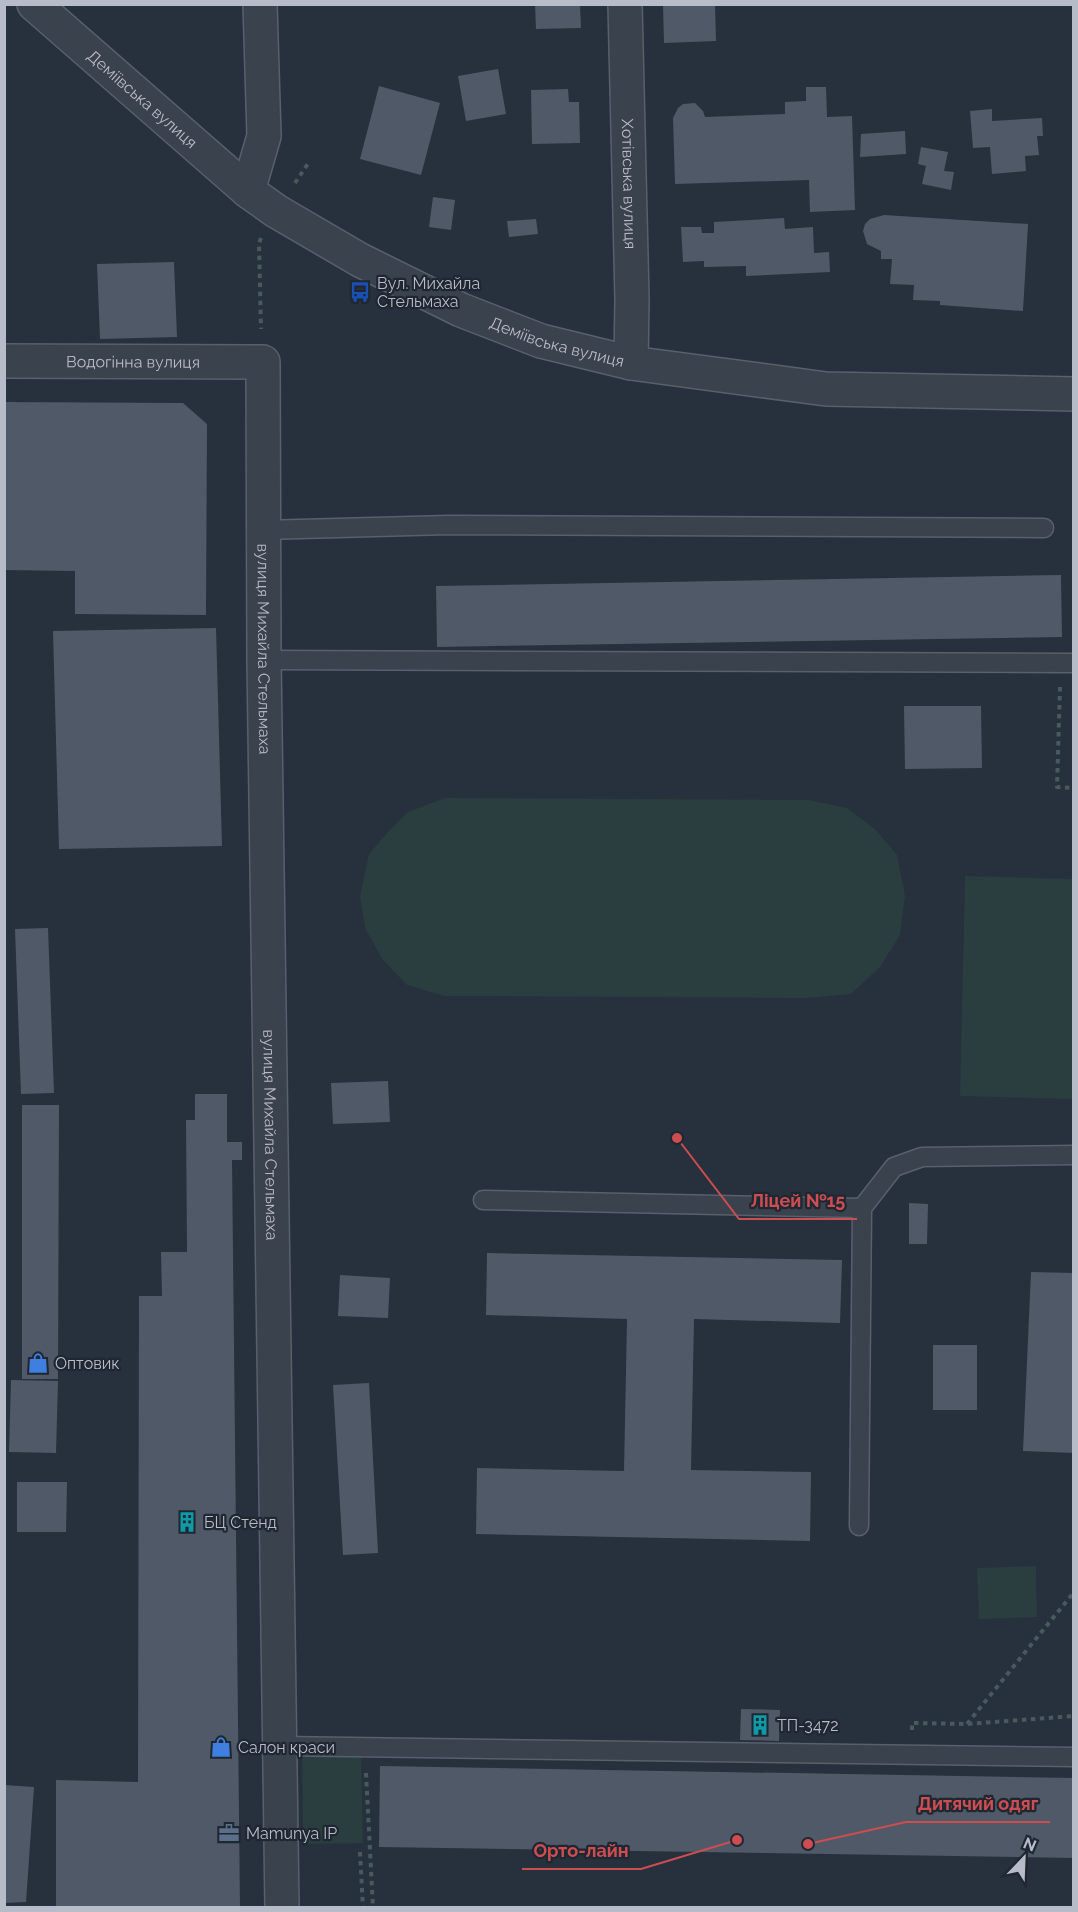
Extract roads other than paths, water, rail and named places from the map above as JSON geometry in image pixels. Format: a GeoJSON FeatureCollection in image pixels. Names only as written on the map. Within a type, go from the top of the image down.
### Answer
{"type":"FeatureCollection","features":[{"type":"Feature","properties":{"kind":"street","name":"Деміївська вулиця"},"geometry":{"type":"LineString","coordinates":[[34,4],[248,192],[276,211],[360,260],[461,310],[541,341],[631,363],[826,389],[1074,394]]}},
{"type":"Feature","properties":{"kind":"street"},"geometry":{"type":"LineString","coordinates":[[248,192],[264,136],[260,4]]}},
{"type":"Feature","properties":{"kind":"street","name":"Хотівська вулиця"},"geometry":{"type":"LineString","coordinates":[[625,4],[632,299],[631,363]]}},
{"type":"Feature","properties":{"kind":"street","name":"Водогінна вулиця"},"geometry":{"type":"LineString","coordinates":[[4,361],[263,362]]}},
{"type":"Feature","properties":{"kind":"street","name":"вулиця Михайла Стельмаха"},"geometry":{"type":"LineString","coordinates":[[263,362],[264,660],[282,1908]]}},
{"type":"Feature","properties":{"kind":"lane"},"geometry":{"type":"LineString","coordinates":[[263,530],[448,525],[1044,528]]}},
{"type":"Feature","properties":{"kind":"lane"},"geometry":{"type":"LineString","coordinates":[[264,660],[1067,663]]}},
{"type":"Feature","properties":{"kind":"lane"},"geometry":{"type":"LineString","coordinates":[[859,1526],[862,1208],[894,1167],[922,1157],[1074,1155]]}},
{"type":"Feature","properties":{"kind":"lane"},"geometry":{"type":"LineString","coordinates":[[483,1200],[862,1208]]}},
{"type":"Feature","properties":{"kind":"lane"},"geometry":{"type":"LineString","coordinates":[[279,1746],[1074,1757]]}},
{"type":"Feature","properties":{"kind":"place","name":"Вул. Михайла Стельмаха"},"geometry":{"type":"Point","coordinates":[360,292]}},
{"type":"Feature","properties":{"kind":"place","name":"Ліцей №15"},"geometry":{"type":"Point","coordinates":[677,1138]}},
{"type":"Feature","properties":{"kind":"place","name":"Оптовик"},"geometry":{"type":"Point","coordinates":[38,1363]}},
{"type":"Feature","properties":{"kind":"place","name":"БЦ Стенд"},"geometry":{"type":"Point","coordinates":[187,1522]}},
{"type":"Feature","properties":{"kind":"place","name":"ТП-3472"},"geometry":{"type":"Point","coordinates":[760,1725]}},
{"type":"Feature","properties":{"kind":"place","name":"Салон краси"},"geometry":{"type":"Point","coordinates":[221,1747]}},
{"type":"Feature","properties":{"kind":"place","name":"Mamunya IP"},"geometry":{"type":"Point","coordinates":[229,1833]}},
{"type":"Feature","properties":{"kind":"place","name":"Орто-лайн"},"geometry":{"type":"Point","coordinates":[737,1840]}},
{"type":"Feature","properties":{"kind":"place","name":"Дитячий одяг"},"geometry":{"type":"Point","coordinates":[808,1844]}}]}
